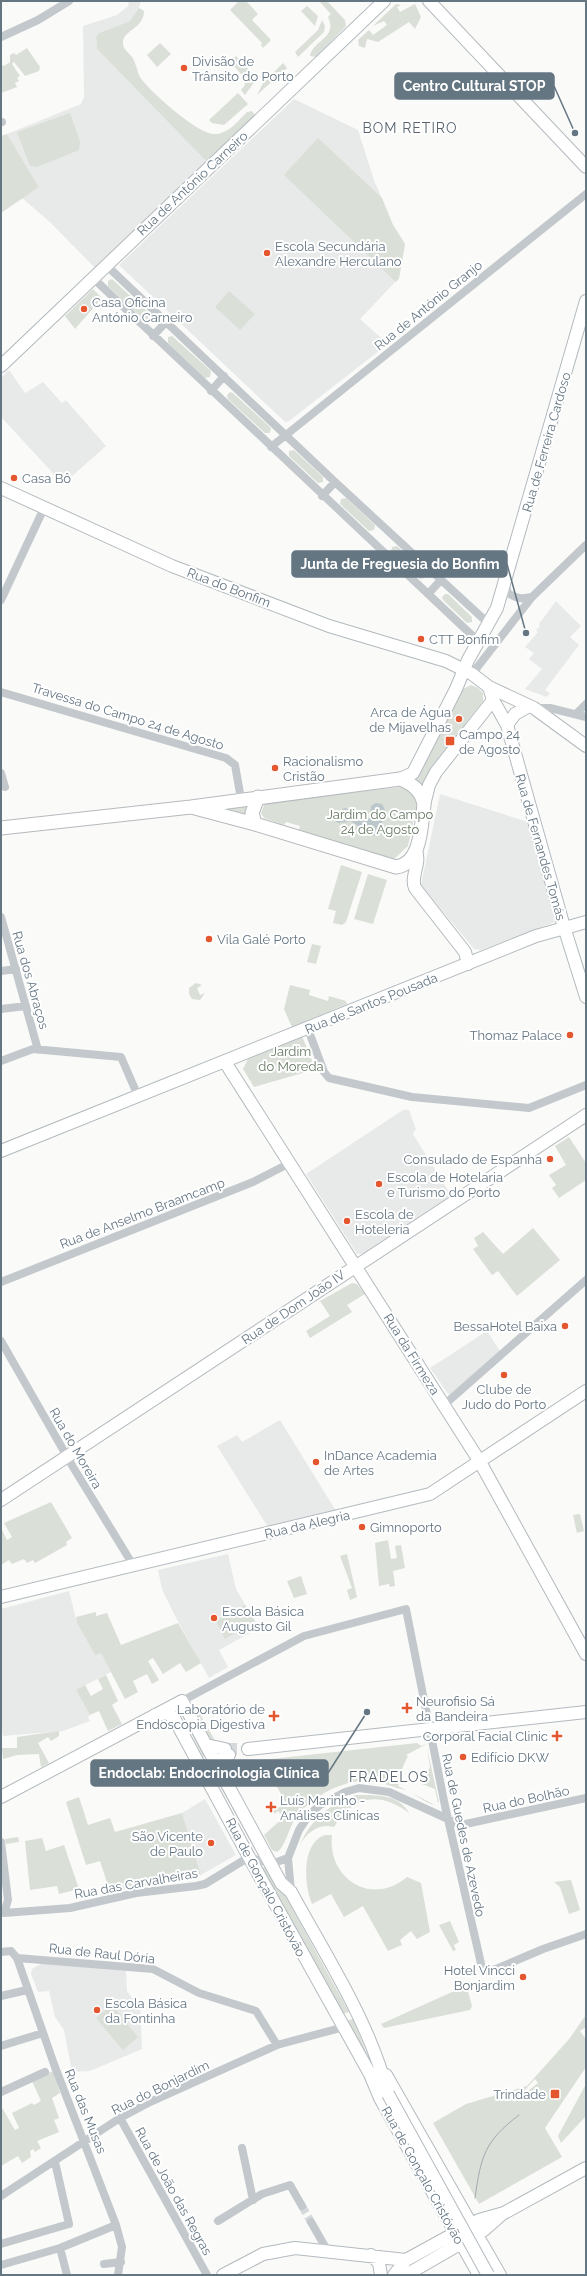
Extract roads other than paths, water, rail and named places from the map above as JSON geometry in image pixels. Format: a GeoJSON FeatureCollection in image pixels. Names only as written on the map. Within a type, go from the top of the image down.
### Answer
{"type":"FeatureCollection","features":[{"type":"Feature","properties":{"kind":"main road","name":"Rua de António Carneiro"},"geometry":{"type":"LineString","coordinates":[[1,366],[384,1]]}},
{"type":"Feature","properties":{"kind":"main road"},"geometry":{"type":"LineString","coordinates":[[429,1],[586,167]]}},
{"type":"Feature","properties":{"kind":"main road","name":"Rua de Ferreira Cardoso"},"geometry":{"type":"LineString","coordinates":[[468,672],[478,641],[495,613],[505,582],[586,301]]}},
{"type":"Feature","properties":{"kind":"main road","name":"Rua do Bonfim"},"geometry":{"type":"LineString","coordinates":[[1,488],[172,566],[329,626],[446,660],[468,672]]}},
{"type":"Feature","properties":{"kind":"main road"},"geometry":{"type":"LineString","coordinates":[[1,828],[191,807],[241,799],[400,779],[413,773],[468,672],[489,688],[531,707],[586,746]]}},
{"type":"Feature","properties":{"kind":"main road"},"geometry":{"type":"LineString","coordinates":[[191,807],[255,824],[396,868],[407,864],[416,851],[424,804],[429,785],[437,770],[493,700],[489,688]]}},
{"type":"Feature","properties":{"kind":"main road","name":"Rua de Fernandes Tomás"},"geometry":{"type":"LineString","coordinates":[[493,700],[507,725],[564,927],[586,997]]}},
{"type":"Feature","properties":{"kind":"main road"},"geometry":{"type":"LineString","coordinates":[[507,725],[515,714],[531,707]]}},
{"type":"Feature","properties":{"kind":"main road"},"geometry":{"type":"LineString","coordinates":[[400,779],[416,789],[423,798],[424,804]]}},
{"type":"Feature","properties":{"kind":"main road"},"geometry":{"type":"LineString","coordinates":[[255,824],[252,813],[258,797]]}},
{"type":"Feature","properties":{"kind":"main road"},"geometry":{"type":"LineString","coordinates":[[416,851],[419,860],[413,882],[415,888],[465,952],[468,964]]}},
{"type":"Feature","properties":{"kind":"main road","name":"Rua de Santos Pousada"},"geometry":{"type":"LineString","coordinates":[[1,1151],[468,964],[564,927],[586,922]]}},
{"type":"Feature","properties":{"kind":"main road","name":"Rua da Firmeza"},"geometry":{"type":"LineString","coordinates":[[225,1062],[480,1462],[586,1654]]}},
{"type":"Feature","properties":{"kind":"main road","name":"Rua de Dom João IV"},"geometry":{"type":"LineString","coordinates":[[1,1500],[586,1115]]}},
{"type":"Feature","properties":{"kind":"main road","name":"Rua da Alegria"},"geometry":{"type":"LineString","coordinates":[[1,1597],[430,1494],[586,1391]]}},
{"type":"Feature","properties":{"kind":"main road"},"geometry":{"type":"LineString","coordinates":[[1,1798],[182,1701]]}},
{"type":"Feature","properties":{"kind":"main road","name":"Rua de Gonçalo Cristóvão"},"geometry":{"type":"LineString","coordinates":[[182,1701],[271,1864],[282,1883],[291,1892],[358,2014],[381,2068],[388,2094]]}},
{"type":"Feature","properties":{"kind":"main road"},"geometry":{"type":"LineString","coordinates":[[248,1749],[586,1712]]}},
{"type":"Feature","properties":{"kind":"main road","name":"Rua de Gonçalo Cristóvão"},"geometry":{"type":"LineString","coordinates":[[155,1715],[167,1713],[174,1718],[249,1857],[370,2074],[380,2098],[480,2275]]}},
{"type":"Feature","properties":{"kind":"main road"},"geometry":{"type":"LineString","coordinates":[[206,1745],[227,1752],[215,1763],[207,1777]]}},
{"type":"Feature","properties":{"kind":"main road","name":"Rua de Gonçalo Cristóvão"},"geometry":{"type":"LineString","coordinates":[[381,2068],[394,2086],[452,2189],[495,2274]]}},
{"type":"Feature","properties":{"kind":"main road","name":"Rua de Gonçalo Cristóvão"},"geometry":{"type":"LineString","coordinates":[[370,2074],[388,2094]]}},
{"type":"Feature","properties":{"kind":"main road"},"geometry":{"type":"LineString","coordinates":[[388,2094],[495,2274]]}},
{"type":"Feature","properties":{"kind":"main road"},"geometry":{"type":"LineString","coordinates":[[406,2275],[462,2244],[474,2230],[586,2168]]}},
{"type":"Feature","properties":{"kind":"main road"},"geometry":{"type":"LineString","coordinates":[[436,2198],[445,2200],[449,2198],[452,2189]]}},
{"type":"Feature","properties":{"kind":"main road"},"geometry":{"type":"LineString","coordinates":[[394,2275],[406,2260],[456,2233],[474,2230]]}},
{"type":"Feature","properties":{"kind":"main road"},"geometry":{"type":"LineString","coordinates":[[223,2275],[263,2254],[294,2248],[327,2250],[406,2260]]}},
{"type":"Feature","properties":{"kind":"main road"},"geometry":{"type":"LineString","coordinates":[[372,2255],[379,2263],[381,2275]]}},
{"type":"Feature","properties":{"kind":"main road"},"geometry":{"type":"LineString","coordinates":[[480,2275],[483,2270],[488,2267],[495,2274]]}},
{"type":"Feature","properties":{"kind":"street"},"geometry":{"type":"LineString","coordinates":[[1,37],[38,20],[69,1]]}},
{"type":"Feature","properties":{"kind":"street","name":"Rua de António Granjo"},"geometry":{"type":"LineString","coordinates":[[271,447],[586,194]]}},
{"type":"Feature","properties":{"kind":"street"},"geometry":{"type":"LineString","coordinates":[[106,265],[335,482],[489,624]]}},
{"type":"Feature","properties":{"kind":"street"},"geometry":{"type":"LineString","coordinates":[[93,278],[210,391],[478,641]]}},
{"type":"Feature","properties":{"kind":"street"},"geometry":{"type":"LineString","coordinates":[[152,336],[166,322]]}},
{"type":"Feature","properties":{"kind":"street"},"geometry":{"type":"LineString","coordinates":[[210,391],[224,376]]}},
{"type":"Feature","properties":{"kind":"street"},"geometry":{"type":"LineString","coordinates":[[322,496],[335,482]]}},
{"type":"Feature","properties":{"kind":"street"},"geometry":{"type":"LineString","coordinates":[[1,600],[44,508]]}},
{"type":"Feature","properties":{"kind":"street"},"geometry":{"type":"LineString","coordinates":[[468,672],[532,597],[586,545]]}},
{"type":"Feature","properties":{"kind":"street"},"geometry":{"type":"LineString","coordinates":[[428,594],[441,580]]}},
{"type":"Feature","properties":{"kind":"street"},"geometry":{"type":"LineString","coordinates":[[505,582],[508,593],[514,597],[520,599],[532,597]]}},
{"type":"Feature","properties":{"kind":"street","name":"Travessa do Campo 24 de Agosto"},"geometry":{"type":"LineString","coordinates":[[1,692],[226,758],[235,765],[241,799]]}},
{"type":"Feature","properties":{"kind":"street"},"geometry":{"type":"LineString","coordinates":[[576,714],[586,704]]}},
{"type":"Feature","properties":{"kind":"street"},"geometry":{"type":"LineString","coordinates":[[531,707],[550,708],[586,717]]}},
{"type":"Feature","properties":{"kind":"street"},"geometry":{"type":"LineString","coordinates":[[1,773],[5,787]]}},
{"type":"Feature","properties":{"kind":"street","name":"Rua dos Abraços"},"geometry":{"type":"LineString","coordinates":[[1,917],[38,1050]]}},
{"type":"Feature","properties":{"kind":"street"},"geometry":{"type":"LineString","coordinates":[[1,971],[16,969]]}},
{"type":"Feature","properties":{"kind":"street"},"geometry":{"type":"LineString","coordinates":[[1,1009],[26,1006]]}},
{"type":"Feature","properties":{"kind":"street"},"geometry":{"type":"LineString","coordinates":[[308,1029],[324,1072],[329,1078],[412,1097],[530,1108],[586,1085]]}},
{"type":"Feature","properties":{"kind":"street"},"geometry":{"type":"LineString","coordinates":[[1,1061],[29,1050],[121,1057],[138,1096]]}},
{"type":"Feature","properties":{"kind":"street","name":"Rua de Anselmo Braamcamp"},"geometry":{"type":"LineString","coordinates":[[1,1282],[253,1182],[290,1163]]}},
{"type":"Feature","properties":{"kind":"street"},"geometry":{"type":"LineString","coordinates":[[444,1405],[586,1280]]}},
{"type":"Feature","properties":{"kind":"street","name":"Rua do Moreira"},"geometry":{"type":"LineString","coordinates":[[1,1341],[67,1457],[133,1565]]}},
{"type":"Feature","properties":{"kind":"street","name":"Rua de Guedes de Azevedo"},"geometry":{"type":"LineString","coordinates":[[182,1701],[304,1636],[406,1609],[479,1963],[484,1970],[496,1969],[543,1949],[586,1934]]}},
{"type":"Feature","properties":{"kind":"street"},"geometry":{"type":"LineString","coordinates":[[291,1892],[288,1858],[299,1830],[309,1815],[331,1797],[360,1788],[388,1792],[449,1820]]}},
{"type":"Feature","properties":{"kind":"street","name":"Rua do Bolhão"},"geometry":{"type":"LineString","coordinates":[[449,1820],[461,1825],[586,1798]]}},
{"type":"Feature","properties":{"kind":"street"},"geometry":{"type":"LineString","coordinates":[[1,1842],[8,1900],[2,1914]]}},
{"type":"Feature","properties":{"kind":"street"},"geometry":{"type":"LineString","coordinates":[[249,1857],[271,1864],[288,1858]]}},
{"type":"Feature","properties":{"kind":"street","name":"Rua das Carvalheiras"},"geometry":{"type":"LineString","coordinates":[[2,1914],[70,1908],[136,1893],[205,1884],[249,1857]]}},
{"type":"Feature","properties":{"kind":"street","name":"Rua de Raul Dória"},"geometry":{"type":"LineString","coordinates":[[1,1952],[11,1951],[16,1958],[153,1969],[199,1993],[254,2010],[260,2016],[277,2045]]}},
{"type":"Feature","properties":{"kind":"street","name":"Rua das Musas"},"geometry":{"type":"LineString","coordinates":[[16,1958],[42,2033],[116,2225],[122,2247],[118,2275]]}},
{"type":"Feature","properties":{"kind":"street"},"geometry":{"type":"LineString","coordinates":[[1,1996],[27,1990]]}},
{"type":"Feature","properties":{"kind":"street","name":"Rua do Bonjardim"},"geometry":{"type":"LineString","coordinates":[[1,2196],[120,2118],[192,2082],[277,2045],[344,2027]]}},
{"type":"Feature","properties":{"kind":"street"},"geometry":{"type":"LineString","coordinates":[[1,2046],[42,2033]]}},
{"type":"Feature","properties":{"kind":"street"},"geometry":{"type":"LineString","coordinates":[[1,2092],[45,2072]]}},
{"type":"Feature","properties":{"kind":"street","name":"Rua de João das Regras"},"geometry":{"type":"LineString","coordinates":[[120,2118],[207,2275]]}},
{"type":"Feature","properties":{"kind":"street"},"geometry":{"type":"LineString","coordinates":[[242,2148],[253,2200]]}},
{"type":"Feature","properties":{"kind":"street"},"geometry":{"type":"LineString","coordinates":[[1,2244],[69,2224],[55,2162]]}},
{"type":"Feature","properties":{"kind":"street"},"geometry":{"type":"LineString","coordinates":[[218,2221],[262,2194],[290,2185],[302,2206]]}},
{"type":"Feature","properties":{"kind":"street"},"geometry":{"type":"LineString","coordinates":[[311,2222],[327,2250]]}},
{"type":"Feature","properties":{"kind":"street"},"geometry":{"type":"LineString","coordinates":[[1,2265],[60,2248],[116,2225]]}},
{"type":"Feature","properties":{"kind":"street"},"geometry":{"type":"LineString","coordinates":[[60,2248],[67,2275]]}},
{"type":"Feature","properties":{"kind":"street"},"geometry":{"type":"LineString","coordinates":[[104,2264],[121,2262]]}},
{"type":"Feature","properties":{"kind":"tunnel"},"geometry":{"type":"LineString","coordinates":[[225,1749],[248,1749]]}},
{"type":"Feature","properties":{"kind":"tunnel"},"geometry":{"type":"LineString","coordinates":[[302,2206],[311,2222]]}},
{"type":"Feature","properties":{"kind":"tram line"},"geometry":{"type":"LineString","coordinates":[[475,2198],[486,2150],[499,2133],[519,2115]]}},
{"type":"Feature","properties":{"kind":"place","name":"Divisão de Trânsito do Porto"},"geometry":{"type":"Point","coordinates":[184,68]}},
{"type":"Feature","properties":{"kind":"place","name":"Centro Cultural STOP"},"geometry":{"type":"Point","coordinates":[575,133]}},
{"type":"Feature","properties":{"kind":"place","name":"Escola Secundária Alexandre Herculano"},"geometry":{"type":"Point","coordinates":[267,253]}},
{"type":"Feature","properties":{"kind":"place","name":"Casa Oficina António Carneiro"},"geometry":{"type":"Point","coordinates":[84,309]}},
{"type":"Feature","properties":{"kind":"place","name":"Casa Bô"},"geometry":{"type":"Point","coordinates":[14,478]}},
{"type":"Feature","properties":{"kind":"place","name":"Junta de Freguesia do Bonfim"},"geometry":{"type":"Point","coordinates":[526,633]}},
{"type":"Feature","properties":{"kind":"place","name":"CTT Bonfim"},"geometry":{"type":"Point","coordinates":[421,639]}},
{"type":"Feature","properties":{"kind":"place","name":"Arca de Água de Mijavelhas"},"geometry":{"type":"Point","coordinates":[459,719]}},
{"type":"Feature","properties":{"kind":"place","name":"Campo 24 de Agosto"},"geometry":{"type":"Point","coordinates":[450,741]}},
{"type":"Feature","properties":{"kind":"place","name":"Racionalismo Cristão"},"geometry":{"type":"Point","coordinates":[275,768]}},
{"type":"Feature","properties":{"kind":"place","name":"Vila Galé Porto"},"geometry":{"type":"Point","coordinates":[209,939]}},
{"type":"Feature","properties":{"kind":"place","name":"Thomaz Palace"},"geometry":{"type":"Point","coordinates":[570,1035]}},
{"type":"Feature","properties":{"kind":"place","name":"Consulado de Espanha"},"geometry":{"type":"Point","coordinates":[550,1159]}},
{"type":"Feature","properties":{"kind":"place","name":"Escola de Hotelaria e Turismo do Porto"},"geometry":{"type":"Point","coordinates":[379,1184]}},
{"type":"Feature","properties":{"kind":"place","name":"Escola de Hoteleria"},"geometry":{"type":"Point","coordinates":[347,1221]}},
{"type":"Feature","properties":{"kind":"place","name":"BessaHotel Baixa"},"geometry":{"type":"Point","coordinates":[565,1326]}},
{"type":"Feature","properties":{"kind":"place","name":"Clube de Judo do Porto"},"geometry":{"type":"Point","coordinates":[504,1375]}},
{"type":"Feature","properties":{"kind":"place","name":"InDance Academia de Artes"},"geometry":{"type":"Point","coordinates":[316,1462]}},
{"type":"Feature","properties":{"kind":"place","name":"Gimnoporto"},"geometry":{"type":"Point","coordinates":[362,1527]}},
{"type":"Feature","properties":{"kind":"place","name":"Escola Básica Augusto Gil"},"geometry":{"type":"Point","coordinates":[214,1618]}},
{"type":"Feature","properties":{"kind":"place","name":"Neurofisio Sá da Bandeira"},"geometry":{"type":"Point","coordinates":[407,1708]}},
{"type":"Feature","properties":{"kind":"place","name":"Endoclab: Endocrinologia Clínica"},"geometry":{"type":"Point","coordinates":[367,1712]}},
{"type":"Feature","properties":{"kind":"place","name":"Laboratório de Endoscopia Digestiva"},"geometry":{"type":"Point","coordinates":[274,1716]}},
{"type":"Feature","properties":{"kind":"place","name":"Corporal Facial Clinic"},"geometry":{"type":"Point","coordinates":[557,1736]}},
{"type":"Feature","properties":{"kind":"place","name":"Edifício DKW"},"geometry":{"type":"Point","coordinates":[463,1757]}},
{"type":"Feature","properties":{"kind":"place","name":"Luís Marinho - Análises Clínicas"},"geometry":{"type":"Point","coordinates":[271,1807]}},
{"type":"Feature","properties":{"kind":"place","name":"São Vicente de Paulo"},"geometry":{"type":"Point","coordinates":[211,1843]}},
{"type":"Feature","properties":{"kind":"place","name":"Hotel Vincci Bonjardim"},"geometry":{"type":"Point","coordinates":[523,1977]}},
{"type":"Feature","properties":{"kind":"place","name":"Escola Básica da Fontinha"},"geometry":{"type":"Point","coordinates":[97,2010]}},
{"type":"Feature","properties":{"kind":"place","name":"Trindade"},"geometry":{"type":"Point","coordinates":[555,2094]}},
{"type":"Feature","properties":{"kind":"district","name":"BOM RETIRO"},"geometry":{"type":"Point","coordinates":[410,128]}},
{"type":"Feature","properties":{"kind":"district","name":"FRADELOS"},"geometry":{"type":"Point","coordinates":[389,1777]}},
{"type":"Feature","properties":{"kind":"park label","name":"Jardim do Campo 24 de Agosto"},"geometry":{"type":"Point","coordinates":[380,822]}},
{"type":"Feature","properties":{"kind":"park label","name":"Jardim do Moreda"},"geometry":{"type":"Point","coordinates":[291,1058]}}]}
